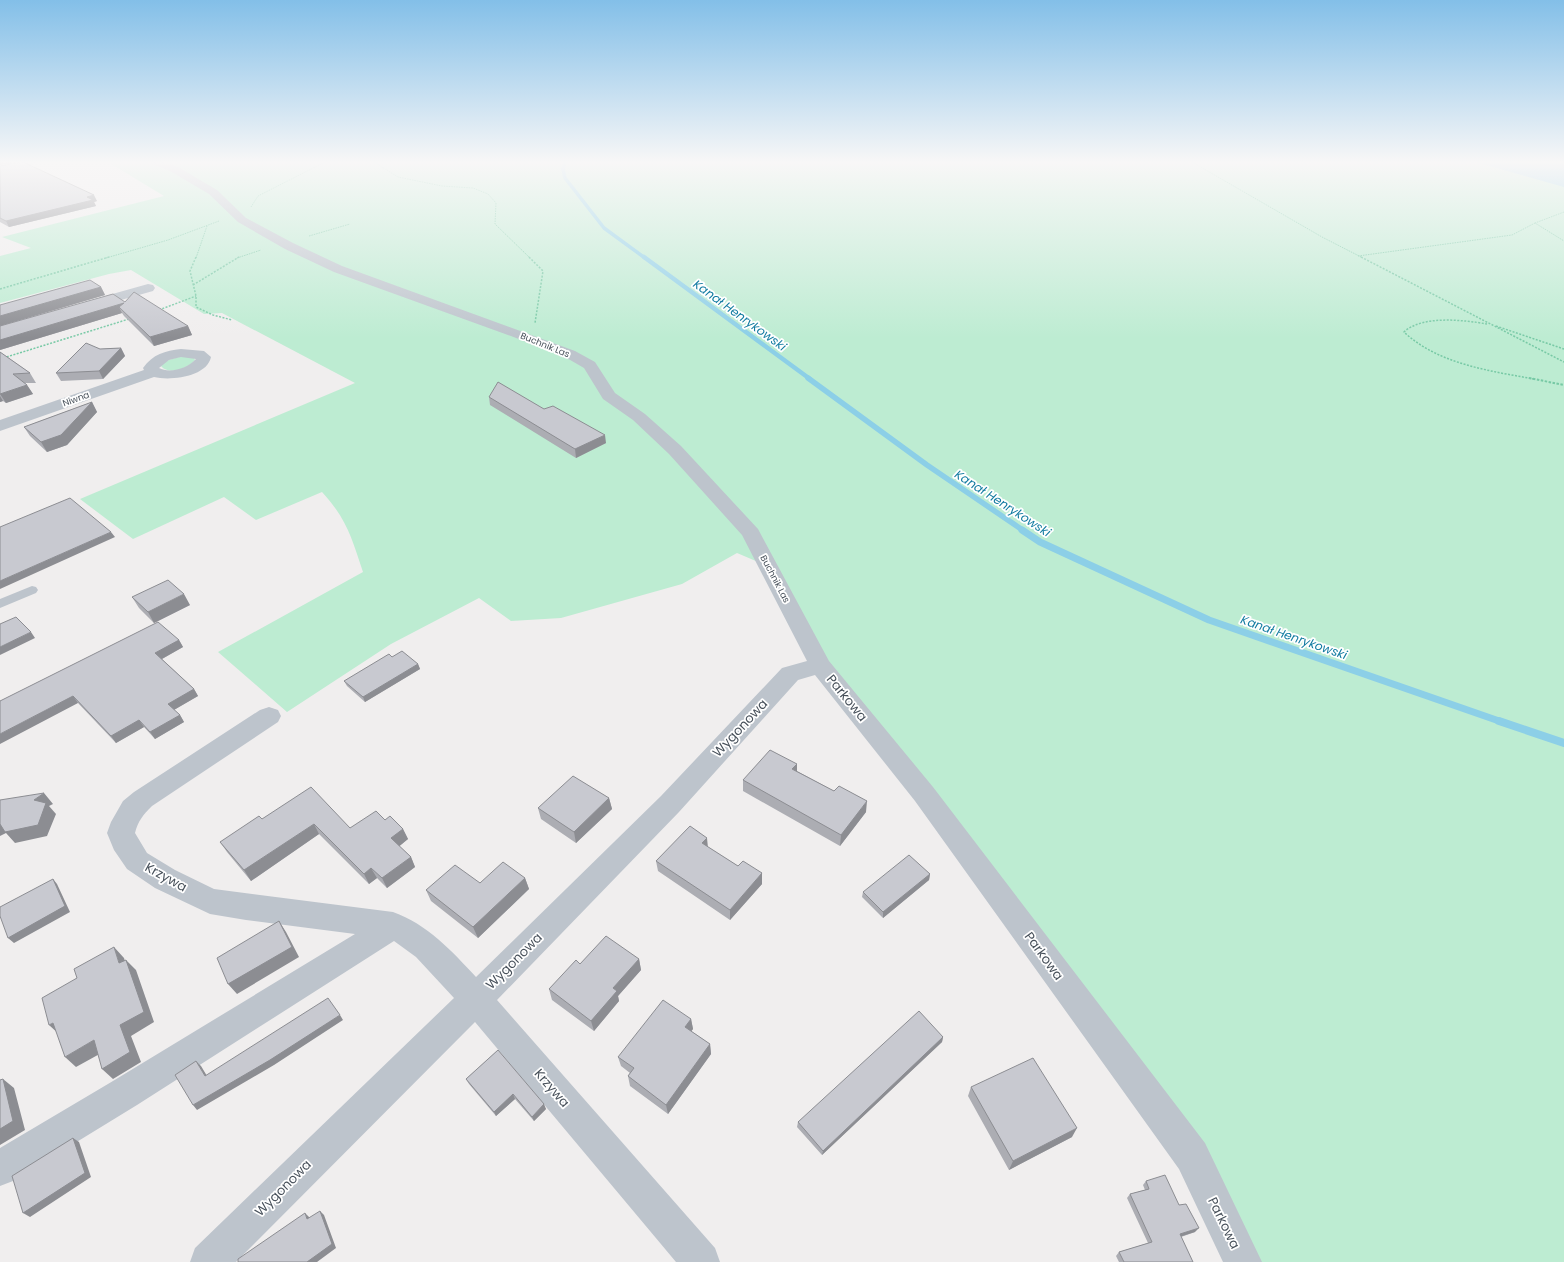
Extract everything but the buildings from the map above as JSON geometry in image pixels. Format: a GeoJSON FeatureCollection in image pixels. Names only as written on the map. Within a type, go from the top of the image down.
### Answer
{"type":"FeatureCollection","features":[{"type":"Feature","properties":{"kind":"street","name":"Buchnik Las"},"geometry":{"type":"LineString","coordinates":[[244,221],[288,245],[338,269],[516,333],[570,354],[590,365],[609,396],[639,418],[675,450],[751,533],[820,665]]}},
{"type":"Feature","properties":{"kind":"street"},"geometry":{"type":"LineString","coordinates":[[74,310],[148,288]]}},
{"type":"Feature","properties":{"kind":"street","name":"Niwna"},"geometry":{"type":"LineString","coordinates":[[0,426],[153,372]]}},
{"type":"Feature","properties":{"kind":"street","name":"Wygonowa"},"geometry":{"type":"LineString","coordinates":[[209,1262],[476,999],[670,804],[790,674],[820,665]]}},
{"type":"Feature","properties":{"kind":"street","name":"Parkowa"},"geometry":{"type":"LineString","coordinates":[[820,665],[924,794],[1192,1156],[1243,1262]]}},
{"type":"Feature","properties":{"kind":"street","name":"Krzywa"},"geometry":{"type":"LineString","coordinates":[[269,716],[143,799],[132,809],[124,822],[121,833],[124,842],[137,861],[165,879],[210,901],[246,907],[393,925],[404,929],[439,959],[476,999],[701,1262]]}},
{"type":"Feature","properties":{"kind":"street"},"geometry":{"type":"LineString","coordinates":[[0,1168],[145,1081],[364,945],[393,925]]}},
{"type":"Feature","properties":{"kind":"lane"},"geometry":{"type":"LineString","coordinates":[[0,604],[32,590]]}},
{"type":"Feature","properties":{"kind":"path"},"geometry":{"type":"LineString","coordinates":[[495,221],[495,224],[543,271],[536,323]]}},
{"type":"Feature","properties":{"kind":"path"},"geometry":{"type":"LineString","coordinates":[[1294,221],[1358,256],[1564,362]]}},
{"type":"Feature","properties":{"kind":"path"},"geometry":{"type":"LineString","coordinates":[[1358,256],[1512,235],[1522,232],[1535,223],[1541,221]]}},
{"type":"Feature","properties":{"kind":"path"},"geometry":{"type":"LineString","coordinates":[[1535,223],[1564,241]]}},
{"type":"Feature","properties":{"kind":"path"},"geometry":{"type":"LineString","coordinates":[[193,285],[230,260],[246,253],[288,245],[350,224]]}},
{"type":"Feature","properties":{"kind":"path"},"geometry":{"type":"LineString","coordinates":[[0,289],[127,252],[207,225],[202,236],[198,258],[190,271],[196,296],[196,307],[213,315],[232,320]]}},
{"type":"Feature","properties":{"kind":"path"},"geometry":{"type":"LineString","coordinates":[[155,311],[196,296]]}},
{"type":"Feature","properties":{"kind":"path"},"geometry":{"type":"LineString","coordinates":[[0,359],[132,318]]}},
{"type":"Feature","properties":{"kind":"path"},"geometry":{"type":"LineString","coordinates":[[1564,349],[1490,324],[1470,321],[1448,321],[1410,326],[1404,332],[1409,339],[1428,351],[1449,359],[1564,385]]}},
{"type":"Feature","properties":{"kind":"green space"},"geometry":{"type":"Polygon","coordinates":[[[66,221],[1564,221],[1564,1262],[1255,1262],[820,653],[777,570],[737,553],[682,584],[561,618],[511,621],[479,598],[391,644],[287,712],[218,652],[363,572],[352,539],[343,520],[322,492],[256,520],[224,497],[133,539],[80,499],[355,383],[222,313],[204,314],[131,270],[109,274],[0,303],[0,256],[31,248],[2,237],[66,221]]]}},
{"type":"Feature","properties":{"kind":"green space"},"geometry":{"type":"Polygon","coordinates":[[[184,356],[194,358],[195,360],[188,366],[173,371],[164,369],[161,366],[168,360],[184,356]]]}},
{"type":"Feature","properties":{"kind":"waterway","name":"Kanał Henrykowski"},"geometry":{"type":"LineString","coordinates":[[598,221],[604,228],[645,258]]}},
{"type":"Feature","properties":{"kind":"waterway","name":"Kanał Henrykowski"},"geometry":{"type":"LineString","coordinates":[[644,257],[810,379]]}},
{"type":"Feature","properties":{"kind":"waterway","name":"Kanał Henrykowski"},"geometry":{"type":"LineString","coordinates":[[808,378],[927,465],[1024,531]]}},
{"type":"Feature","properties":{"kind":"waterway","name":"Kanał Henrykowski"},"geometry":{"type":"LineString","coordinates":[[1022,530],[1040,542],[1209,620],[1502,722]]}},
{"type":"Feature","properties":{"kind":"waterway","name":"Kanał Henrykowski"},"geometry":{"type":"LineString","coordinates":[[1499,721],[1564,743]]}}]}
